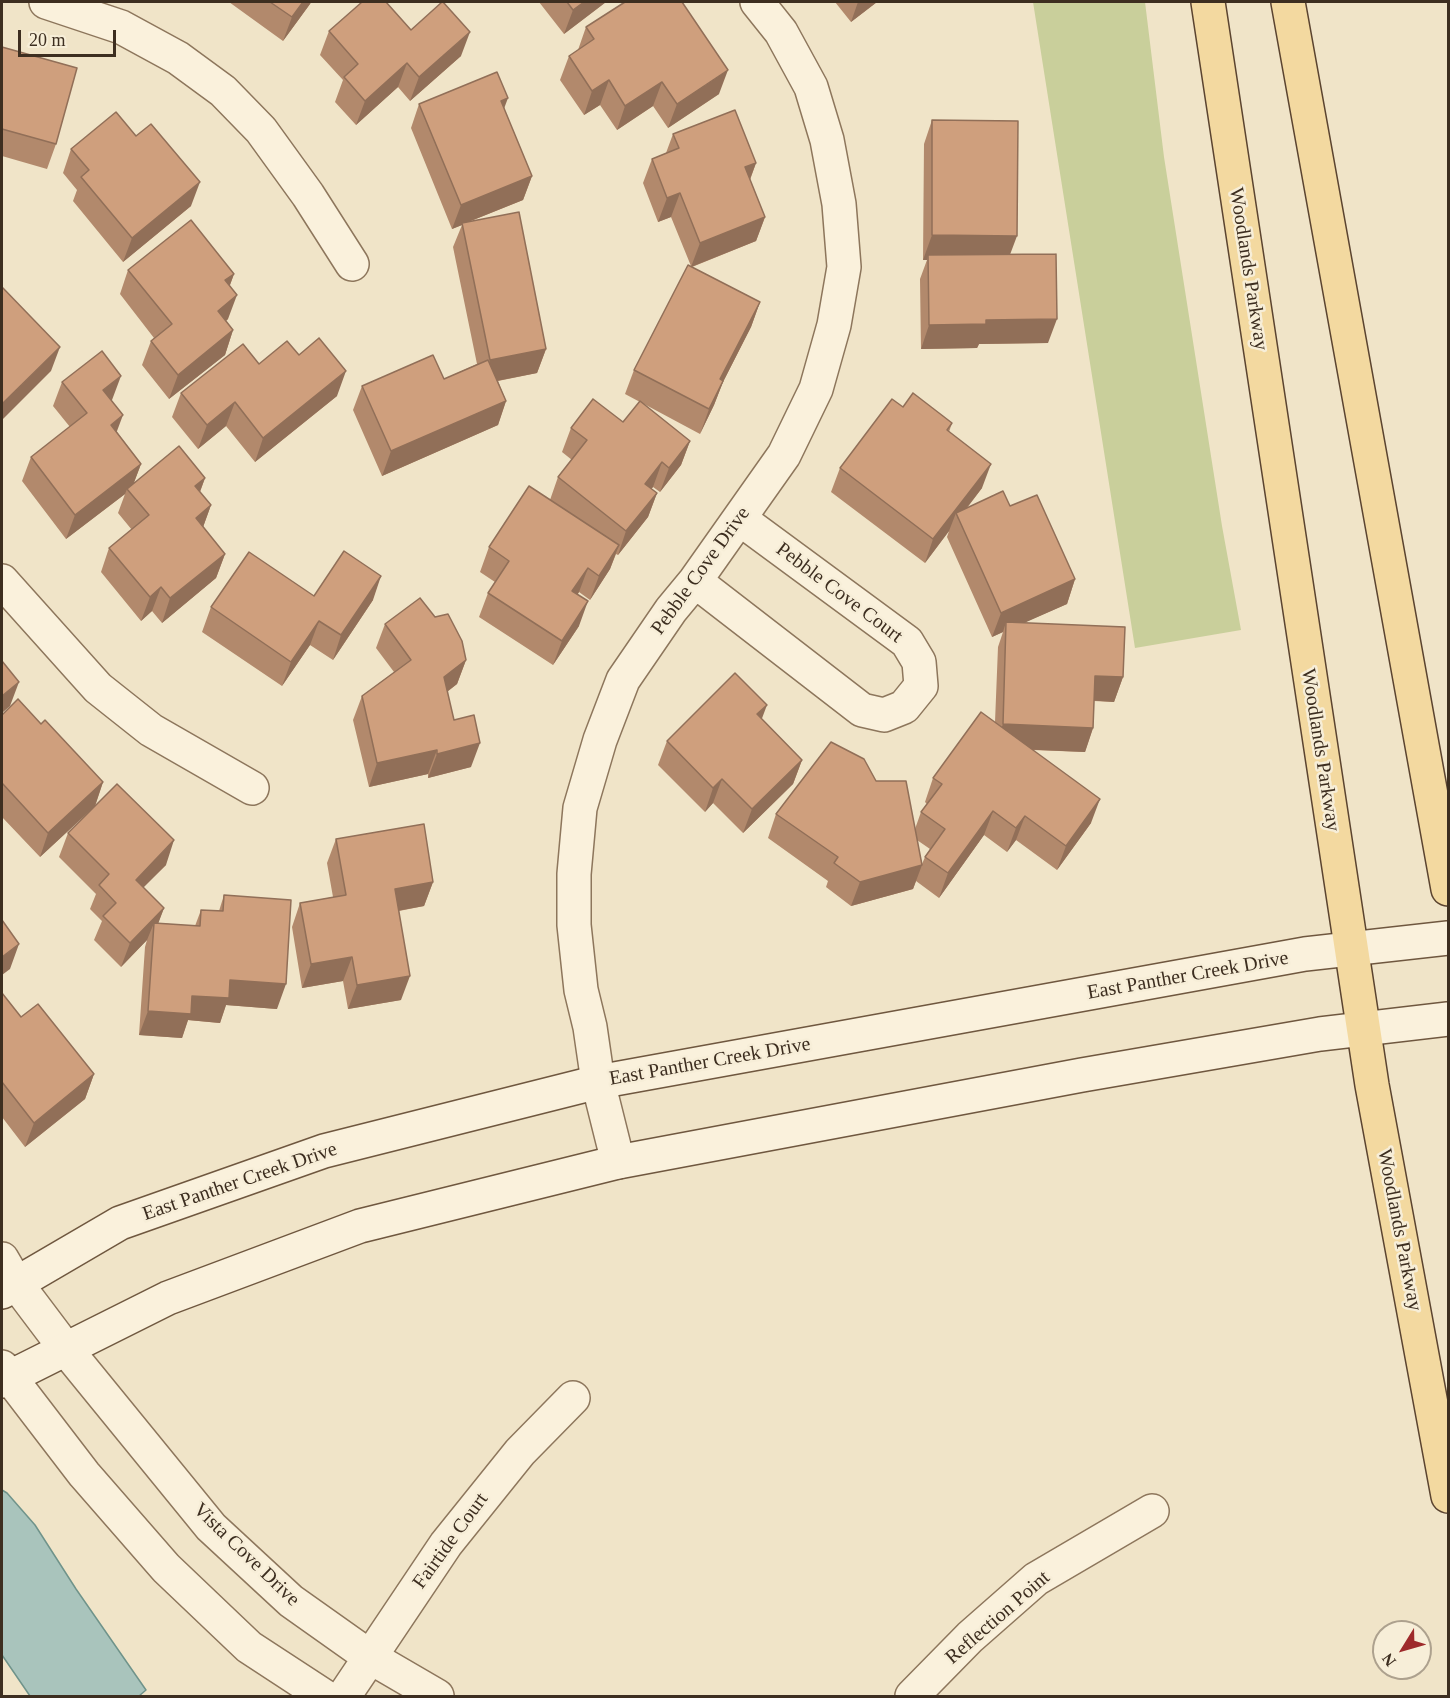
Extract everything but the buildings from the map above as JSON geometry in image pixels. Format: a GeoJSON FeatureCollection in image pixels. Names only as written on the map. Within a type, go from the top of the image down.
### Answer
{"type":"FeatureCollection","features":[{"type":"Feature","properties":{"kind":"main road","name":"Woodlands Parkway"},"geometry":{"type":"LineString","coordinates":[[1208,2],[1363,1029],[1449,1496]]}},
{"type":"Feature","properties":{"kind":"main road"},"geometry":{"type":"LineString","coordinates":[[1288,2],[1449,889]]}},
{"type":"Feature","properties":{"kind":"street"},"geometry":{"type":"LineString","coordinates":[[46,2],[121,27],[178,58],[223,90],[261,130],[308,195],[352,264]]}},
{"type":"Feature","properties":{"kind":"street","name":"Pebble Cove Drive"},"geometry":{"type":"LineString","coordinates":[[618,1162],[598,1082],[590,1027],[581,990],[574,925],[574,873],[580,808],[600,740],[623,680],[784,455],[816,389],[834,325],[844,267],[839,204],[827,141],[811,87],[781,32],[757,2]]}},
{"type":"Feature","properties":{"kind":"street","name":"Pebble Cove Court"},"geometry":{"type":"LineString","coordinates":[[695,581],[862,710],[884,715],[904,707],[921,686],[918,662],[907,642],[740,519]]}},
{"type":"Feature","properties":{"kind":"street"},"geometry":{"type":"LineString","coordinates":[[2,581],[98,688],[151,730],[252,788]]}},
{"type":"Feature","properties":{"kind":"street","name":"East Panther Creek Drive"},"geometry":{"type":"LineString","coordinates":[[6,1278],[120,1223],[324,1151],[598,1082],[1305,954],[1449,938]]}},
{"type":"Feature","properties":{"kind":"street"},"geometry":{"type":"LineString","coordinates":[[324,1696],[249,1647],[166,1568],[84,1474],[4,1375],[168,1298],[360,1226],[618,1162],[1007,1088],[1320,1034],[1449,1019]]}},
{"type":"Feature","properties":{"kind":"street","name":"Vista Cove Drive"},"geometry":{"type":"LineString","coordinates":[[6,1278],[211,1527],[291,1601],[370,1657],[437,1696]]}},
{"type":"Feature","properties":{"kind":"street","name":"Fairtide Court"},"geometry":{"type":"LineString","coordinates":[[344,1696],[446,1544],[520,1452],[573,1398]]}},
{"type":"Feature","properties":{"kind":"street","name":"Reflection Point"},"geometry":{"type":"LineString","coordinates":[[912,1696],[970,1637],[1036,1579],[1152,1511]]}},
{"type":"Feature","properties":{"kind":"green space"},"geometry":{"type":"Polygon","coordinates":[[[1033,2],[1145,2],[1164,157],[1222,526],[1241,630],[1135,648],[1033,2]]]}},
{"type":"Feature","properties":{"kind":"water"},"geometry":{"type":"Polygon","coordinates":[[[2,1490],[35,1525],[146,1690],[139,1696],[30,1696],[2,1655],[2,1490]]]}}]}
